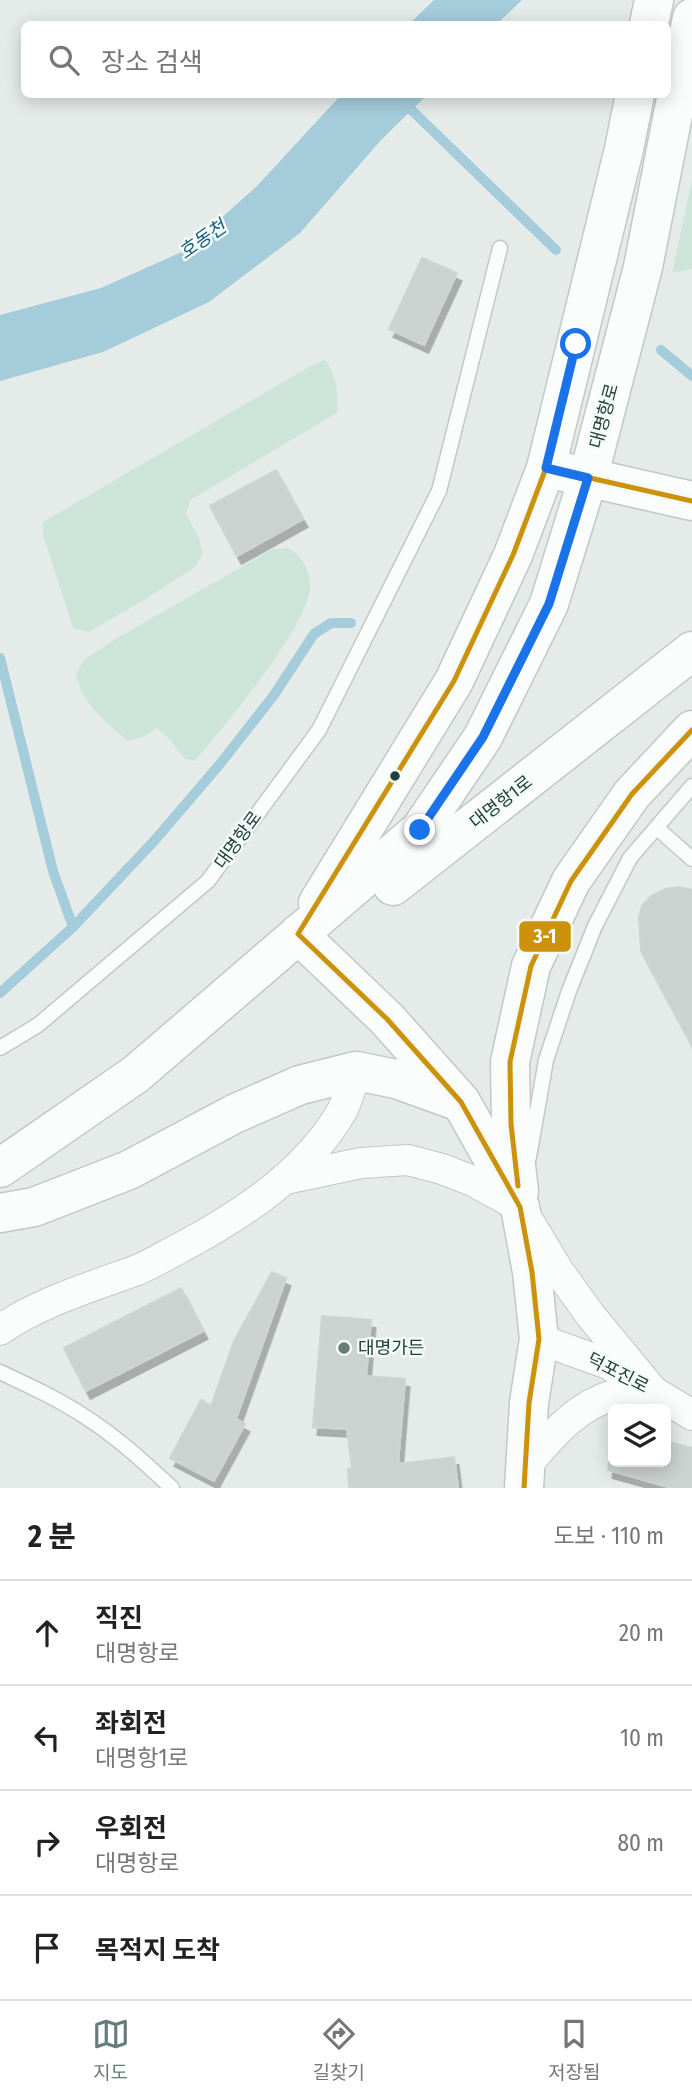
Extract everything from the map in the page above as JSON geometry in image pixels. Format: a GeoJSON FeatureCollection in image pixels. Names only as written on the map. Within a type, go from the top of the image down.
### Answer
{"type":"FeatureCollection","features":[{"type":"Feature","properties":{"kind":"main road"},"geometry":{"type":"LineString","coordinates":[[650,21],[654,0]]}},
{"type":"Feature","properties":{"kind":"main road","name":"대명항로"},"geometry":{"type":"LineString","coordinates":[[0,1168],[136,1074],[420,830],[483,737],[549,604],[588,478],[643,267],[692,18]]}},
{"type":"Feature","properties":{"kind":"main road","name":"대명항로"},"geometry":{"type":"LineString","coordinates":[[298,934],[454,681],[513,555],[546,468],[634,98]]}},
{"type":"Feature","properties":{"kind":"main road"},"geometry":{"type":"LineString","coordinates":[[546,468],[692,501]]}},
{"type":"Feature","properties":{"kind":"main road","name":"대명항1로"},"geometry":{"type":"LineString","coordinates":[[298,934],[370,904],[692,651]]}},
{"type":"Feature","properties":{"kind":"main road"},"geometry":{"type":"LineString","coordinates":[[525,1477],[529,1403],[539,1339],[510,1124],[510,1062],[531,966],[571,881],[632,794],[692,730]]}},
{"type":"Feature","properties":{"kind":"main road"},"geometry":{"type":"LineString","coordinates":[[298,934],[387,1019],[461,1102],[520,1207]]}},
{"type":"Feature","properties":{"kind":"main road"},"geometry":{"type":"LineString","coordinates":[[0,1213],[34,1207],[130,1170],[234,1114],[300,1085],[356,1070],[396,1079],[461,1102]]}},
{"type":"Feature","properties":{"kind":"street"},"geometry":{"type":"LineString","coordinates":[[0,1330],[69,1296],[141,1268],[222,1226],[285,1179],[320,1143],[343,1109],[356,1070]]}},
{"type":"Feature","properties":{"kind":"street"},"geometry":{"type":"LineString","coordinates":[[285,1179],[361,1163],[408,1160],[473,1181],[520,1207],[584,1307],[652,1390]]}},
{"type":"Feature","properties":{"kind":"street","name":"덕포진로"},"geometry":{"type":"LineString","coordinates":[[539,1339],[608,1364],[692,1415]]}},
{"type":"Feature","properties":{"kind":"street"},"geometry":{"type":"LineString","coordinates":[[525,1477],[559,1428],[587,1405],[615,1394],[652,1390]]}},
{"type":"Feature","properties":{"kind":"lane","name":"대명항로"},"geometry":{"type":"LineString","coordinates":[[0,1048],[38,1025],[208,881],[319,730],[439,491],[500,248]]}},
{"type":"Feature","properties":{"kind":"lane"},"geometry":{"type":"LineString","coordinates":[[520,1207],[546,1060],[595,926],[630,858],[692,786]]}},
{"type":"Feature","properties":{"kind":"lane"},"geometry":{"type":"LineString","coordinates":[[657,828],[692,859]]}},
{"type":"Feature","properties":{"kind":"lane"},"geometry":{"type":"LineString","coordinates":[[0,1372],[88,1418],[119,1441],[172,1488]]}},
{"type":"Feature","properties":{"kind":"green space"},"geometry":{"type":"Polygon","coordinates":[[[692,181],[692,269],[672,273],[692,181]]]}},
{"type":"Feature","properties":{"kind":"green space"},"geometry":{"type":"Polygon","coordinates":[[[325,360],[336,385],[337,413],[190,500],[186,514],[199,538],[203,554],[195,567],[89,632],[73,628],[43,534],[43,522],[312,365],[325,360]]]}},
{"type":"Feature","properties":{"kind":"green space"},"geometry":{"type":"Polygon","coordinates":[[[288,548],[301,559],[309,575],[310,587],[306,605],[262,677],[195,761],[185,759],[157,728],[143,737],[128,741],[89,703],[76,673],[85,659],[271,550],[288,548]]]}},
{"type":"Feature","properties":{"kind":"water"},"geometry":{"type":"Polygon","coordinates":[[[434,0],[522,0],[500,21],[412,21],[434,0]]]}},
{"type":"Feature","properties":{"kind":"water","name":"호동천"},"geometry":{"type":"Polygon","coordinates":[[[338,98],[424,98],[381,140],[300,233],[209,302],[103,352],[0,381],[0,315],[101,288],[184,251],[257,186],[338,98]]]}},
{"type":"Feature","properties":{"kind":"building"},"geometry":{"type":"Polygon","coordinates":[[[422,258],[457,273],[424,345],[389,329],[422,258]]]}},
{"type":"Feature","properties":{"kind":"building"},"geometry":{"type":"Polygon","coordinates":[[[276,470],[303,519],[237,556],[210,506],[276,470]]]}},
{"type":"Feature","properties":{"kind":"building"},"geometry":{"type":"Polygon","coordinates":[[[679,887],[692,890],[692,1046],[641,951],[639,917],[642,906],[651,896],[679,887]]]}},
{"type":"Feature","properties":{"kind":"building"},"geometry":{"type":"Polygon","coordinates":[[[272,1272],[286,1278],[236,1419],[245,1424],[214,1481],[170,1458],[201,1400],[211,1406],[234,1341],[272,1272]]]}},
{"type":"Feature","properties":{"kind":"building"},"geometry":{"type":"Polygon","coordinates":[[[181,1288],[203,1331],[86,1391],[64,1348],[181,1288]]]}},
{"type":"Feature","properties":{"kind":"building","name":"대명가든"},"geometry":{"type":"Polygon","coordinates":[[[322,1316],[371,1320],[366,1376],[405,1379],[398,1464],[454,1457],[458,1488],[349,1488],[348,1469],[352,1469],[347,1429],[313,1427],[322,1316]]]}},
{"type":"Feature","properties":{"kind":"building"},"geometry":{"type":"Polygon","coordinates":[[[671,1442],[692,1448],[692,1488],[672,1488],[608,1470],[608,1467],[671,1467],[671,1442]]]}},
{"type":"Feature","properties":{"kind":"waterway"},"geometry":{"type":"LineString","coordinates":[[399,98],[556,250]]}},
{"type":"Feature","properties":{"kind":"waterway"},"geometry":{"type":"LineString","coordinates":[[661,350],[692,376]]}},
{"type":"Feature","properties":{"kind":"waterway"},"geometry":{"type":"LineString","coordinates":[[73,927],[155,840],[220,764],[274,695],[314,634],[331,623],[351,623]]}},
{"type":"Feature","properties":{"kind":"waterway"},"geometry":{"type":"LineString","coordinates":[[0,658],[53,871],[73,927],[0,993]]}},
{"type":"Feature","properties":{"kind":"transit line","name":"3-1"},"geometry":{"type":"LineString","coordinates":[[524,1488],[529,1403],[539,1339],[532,1272],[520,1207],[461,1102],[387,1019],[298,934],[454,681],[513,555],[546,468],[692,501]]}},
{"type":"Feature","properties":{"kind":"transit line","name":"3-1"},"geometry":{"type":"LineString","coordinates":[[518,1186],[511,1124],[510,1062],[531,966],[571,881],[632,794],[692,730]]}},
{"type":"Feature","properties":{"kind":"place","name":"대명가든"},"geometry":{"type":"Point","coordinates":[344,1348]}},
{"type":"Feature","properties":{"kind":"route"},"geometry":{"type":"LineString","coordinates":[[420,830],[483,737],[549,604],[588,478],[546,468],[576,344]]}}]}
